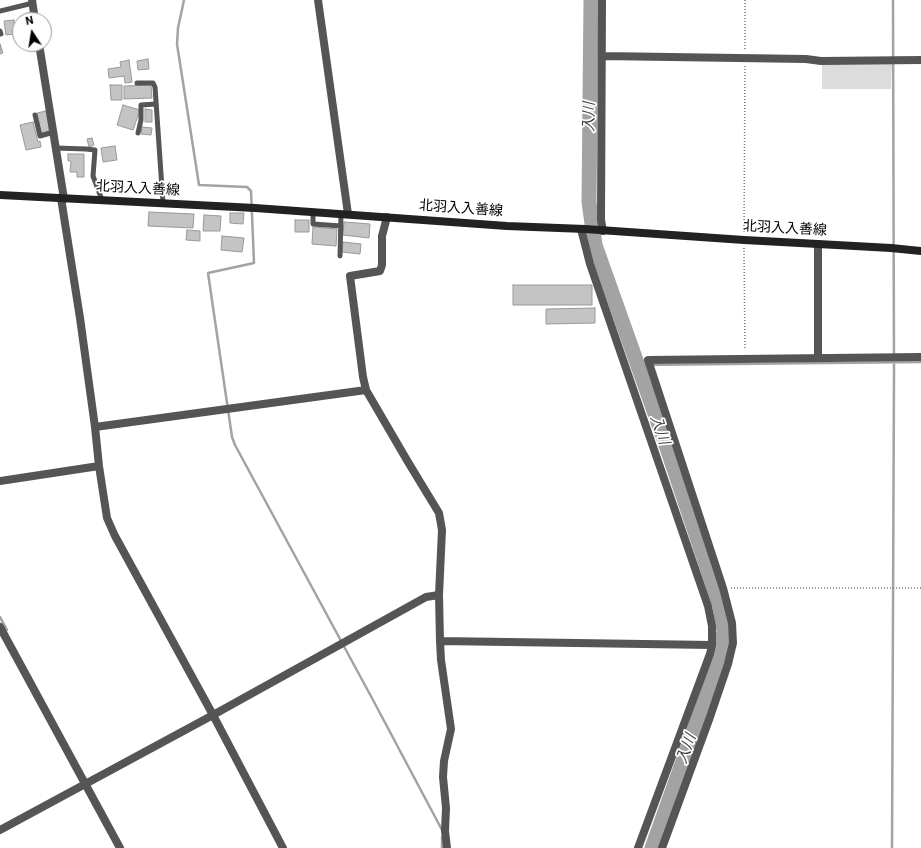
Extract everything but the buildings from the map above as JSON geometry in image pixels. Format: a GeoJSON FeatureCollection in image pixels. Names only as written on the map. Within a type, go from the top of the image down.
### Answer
{"type":"FeatureCollection","features":[{"type":"Feature","properties":{"kind":"main road","name":"北羽入入善線"},"geometry":{"type":"LineString","coordinates":[[0,195],[313,212],[507,226],[583,229],[921,251]]}},
{"type":"Feature","properties":{"kind":"street"},"geometry":{"type":"LineString","coordinates":[[318,0],[345,214]]}},
{"type":"Feature","properties":{"kind":"street"},"geometry":{"type":"LineString","coordinates":[[601,231],[602,0]]}},
{"type":"Feature","properties":{"kind":"street"},"geometry":{"type":"LineString","coordinates":[[32,2],[34,12]]}},
{"type":"Feature","properties":{"kind":"street"},"geometry":{"type":"LineString","coordinates":[[40,52],[54,132],[107,518],[115,536],[213,715],[283,848]]}},
{"type":"Feature","properties":{"kind":"street"},"geometry":{"type":"LineString","coordinates":[[602,56],[806,59],[821,61],[921,60]]}},
{"type":"Feature","properties":{"kind":"street"},"geometry":{"type":"LineString","coordinates":[[387,217],[382,236],[382,265],[380,270],[350,276],[366,390],[439,513],[442,530],[439,596],[440,641],[441,660],[451,729],[444,761],[443,777],[446,808],[445,831],[447,848]]}},
{"type":"Feature","properties":{"kind":"street"},"geometry":{"type":"LineString","coordinates":[[583,229],[590,264],[708,606],[712,626],[712,645],[710,654],[638,848]]}},
{"type":"Feature","properties":{"kind":"street"},"geometry":{"type":"LineString","coordinates":[[818,244],[818,358]]}},
{"type":"Feature","properties":{"kind":"street"},"geometry":{"type":"LineString","coordinates":[[662,848],[728,664],[733,643],[732,623],[723,588],[648,360],[921,357]]}},
{"type":"Feature","properties":{"kind":"street"},"geometry":{"type":"LineString","coordinates":[[95,427],[366,390]]}},
{"type":"Feature","properties":{"kind":"street"},"geometry":{"type":"LineString","coordinates":[[0,482],[99,466]]}},
{"type":"Feature","properties":{"kind":"street"},"geometry":{"type":"LineString","coordinates":[[0,830],[426,598],[439,596]]}},
{"type":"Feature","properties":{"kind":"street"},"geometry":{"type":"LineString","coordinates":[[0,627],[120,848]]}},
{"type":"Feature","properties":{"kind":"street"},"geometry":{"type":"LineString","coordinates":[[440,641],[712,645]]}},
{"type":"Feature","properties":{"kind":"lane"},"geometry":{"type":"LineString","coordinates":[[0,11],[32,2]]}},
{"type":"Feature","properties":{"kind":"lane"},"geometry":{"type":"LineString","coordinates":[[137,83],[153,83],[155,88],[163,203]]}},
{"type":"Feature","properties":{"kind":"lane"},"geometry":{"type":"LineString","coordinates":[[138,133],[141,120],[141,105],[156,104]]}},
{"type":"Feature","properties":{"kind":"lane"},"geometry":{"type":"LineString","coordinates":[[35,115],[40,136],[54,132]]}},
{"type":"Feature","properties":{"kind":"lane"},"geometry":{"type":"LineString","coordinates":[[56,148],[95,150],[93,176],[102,200]]}},
{"type":"Feature","properties":{"kind":"lane"},"geometry":{"type":"LineString","coordinates":[[313,212],[313,224],[341,226]]}},
{"type":"Feature","properties":{"kind":"lane"},"geometry":{"type":"LineString","coordinates":[[340,256],[341,226],[345,214]]}},
{"type":"Feature","properties":{"kind":"path"},"geometry":{"type":"LineString","coordinates":[[745,0],[745,358]]}},
{"type":"Feature","properties":{"kind":"path"},"geometry":{"type":"LineString","coordinates":[[723,588],[921,588]]}},
{"type":"Feature","properties":{"kind":"shaded area"},"geometry":{"type":"Polygon","coordinates":[[[892,63],[891,89],[822,89],[822,64],[892,63]]]}},
{"type":"Feature","properties":{"kind":"waterway"},"geometry":{"type":"LineString","coordinates":[[184,0],[178,28],[177,44],[199,185],[247,187],[251,191],[254,263],[208,273],[232,437],[442,830]]}},
{"type":"Feature","properties":{"kind":"waterway","name":"入川"},"geometry":{"type":"LineString","coordinates":[[591,0],[589,202],[595,245],[664,439],[720,606],[724,631],[719,660],[652,848]]}},
{"type":"Feature","properties":{"kind":"waterway"},"geometry":{"type":"LineString","coordinates":[[892,848],[894,372],[893,0]]}},
{"type":"Feature","properties":{"kind":"waterway"},"geometry":{"type":"LineString","coordinates":[[638,365],[921,362]]}},
{"type":"Feature","properties":{"kind":"waterway"},"geometry":{"type":"LineString","coordinates":[[0,617],[7,630]]}},
{"type":"Feature","properties":{"kind":"waterway"},"geometry":{"type":"LineString","coordinates":[[442,837],[442,848]]}}]}
